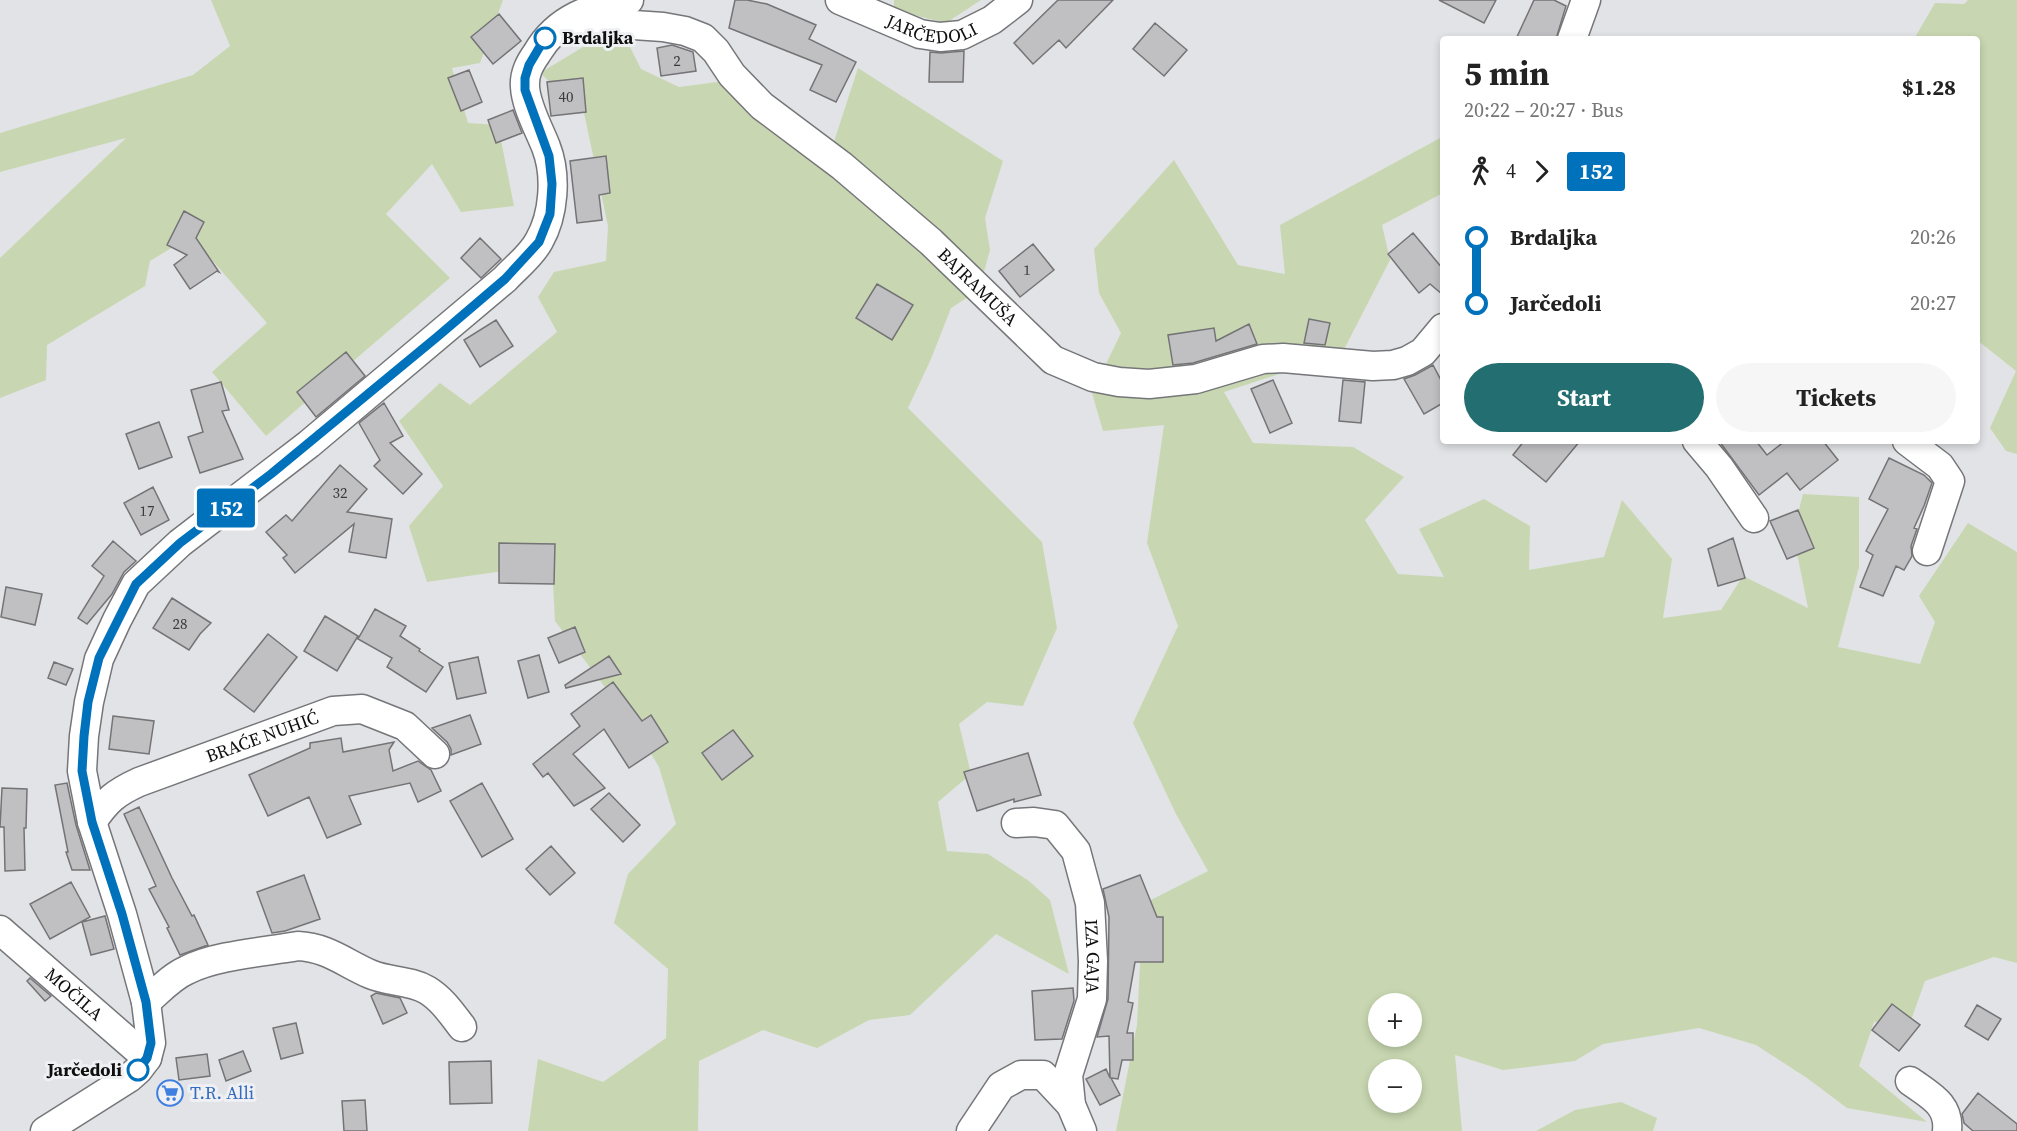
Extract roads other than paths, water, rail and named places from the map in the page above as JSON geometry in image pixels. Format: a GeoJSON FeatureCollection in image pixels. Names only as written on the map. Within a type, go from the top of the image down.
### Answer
{"type":"FeatureCollection","features":[{"type":"Feature","properties":{"kind":"street"},"geometry":{"type":"LineString","coordinates":[[45,1131],[129,1078],[147,1058],[151,1043],[146,1002],[122,914],[92,822],[82,771],[88,702],[99,658],[136,584],[180,543],[286,462],[463,315],[505,279],[539,242],[550,214],[552,184],[549,156],[525,90],[525,78],[529,65],[545,38],[572,17],[629,0]]}},
{"type":"Feature","properties":{"kind":"street","name":"JARČEDOLI"},"geometry":{"type":"LineString","coordinates":[[840,0],[920,34],[940,37],[962,35],[992,21],[1018,0]]}},
{"type":"Feature","properties":{"kind":"street"},"geometry":{"type":"LineString","coordinates":[[1573,36],[1586,0]]}},
{"type":"Feature","properties":{"kind":"street","name":"BAJRAMUŠA"},"geometry":{"type":"LineString","coordinates":[[562,24],[583,30],[619,24],[663,27],[685,31],[703,38],[716,51],[732,75],[762,106],[842,166],[931,242],[1053,360],[1094,377],[1119,382],[1149,384],[1196,379],[1263,359],[1283,358],[1373,366],[1393,365],[1407,361],[1423,352],[1440,332]]}},
{"type":"Feature","properties":{"kind":"street"},"geometry":{"type":"LineString","coordinates":[[1700,444],[1719,467],[1754,518]]}},
{"type":"Feature","properties":{"kind":"street"},"geometry":{"type":"LineString","coordinates":[[1911,444],[1940,466],[1950,481],[1927,551]]}},
{"type":"Feature","properties":{"kind":"street","name":"BRAĆE NUHIĆ"},"geometry":{"type":"LineString","coordinates":[[92,822],[117,792],[333,711],[362,709],[405,726],[435,754]]}},
{"type":"Feature","properties":{"kind":"street","name":"IZA GAJA"},"geometry":{"type":"LineString","coordinates":[[1016,823],[1034,822],[1055,825],[1076,851],[1090,903],[1092,999],[1068,1075],[1071,1104],[1082,1131]]}},
{"type":"Feature","properties":{"kind":"street","name":"MOČILA"},"geometry":{"type":"LineString","coordinates":[[0,930],[147,1058]]}},
{"type":"Feature","properties":{"kind":"street"},"geometry":{"type":"LineString","coordinates":[[146,1002],[176,976],[188,969],[219,960],[298,946],[310,946],[332,954],[369,974],[425,989],[446,1006],[462,1027]]}},
{"type":"Feature","properties":{"kind":"street"},"geometry":{"type":"LineString","coordinates":[[970,1131],[1001,1086],[1021,1075],[1043,1075],[1071,1104]]}},
{"type":"Feature","properties":{"kind":"street"},"geometry":{"type":"LineString","coordinates":[[1910,1081],[1941,1105],[1948,1120],[1947,1131]]}},
{"type":"Feature","properties":{"kind":"place","name":"Brdaljka"},"geometry":{"type":"Point","coordinates":[545,38]}},
{"type":"Feature","properties":{"kind":"place","name":"Jarčedoli"},"geometry":{"type":"Point","coordinates":[138,1070]}},
{"type":"Feature","properties":{"kind":"place","name":"T.R. Alli"},"geometry":{"type":"Point","coordinates":[170,1093]}}]}
